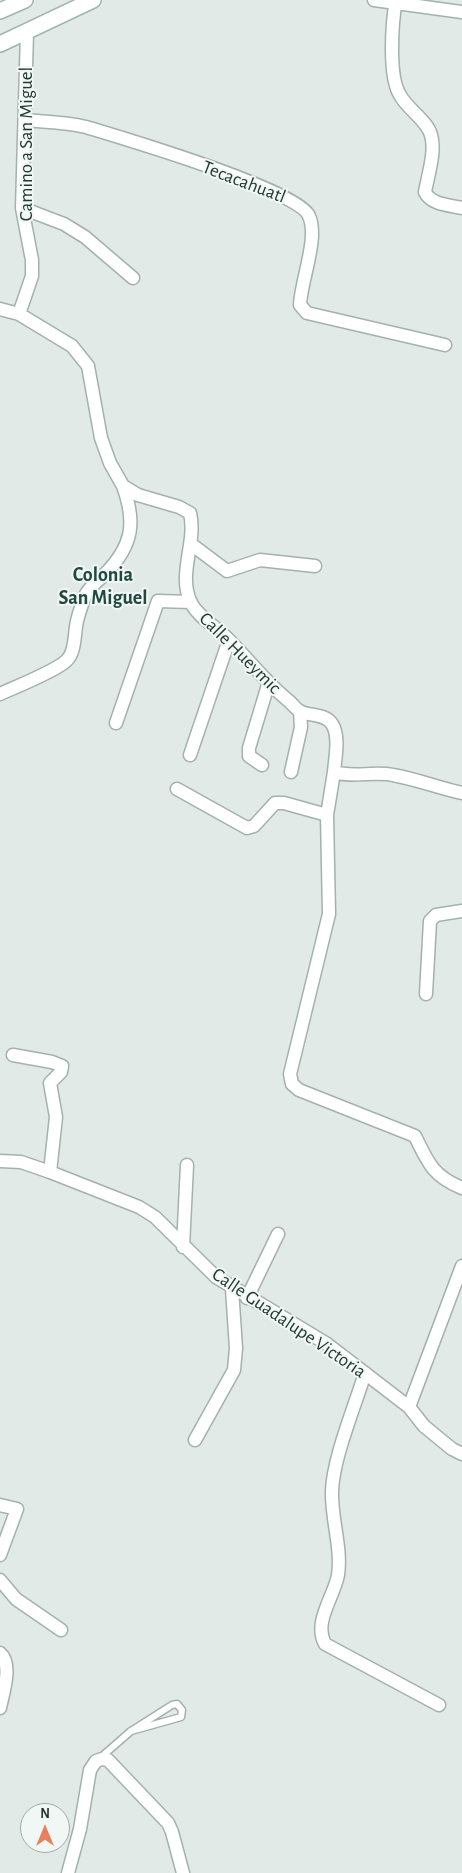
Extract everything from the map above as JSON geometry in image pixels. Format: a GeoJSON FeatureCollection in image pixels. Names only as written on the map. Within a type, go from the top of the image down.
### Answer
{"type":"FeatureCollection","features":[{"type":"Feature","properties":{"kind":"street"},"geometry":{"type":"LineString","coordinates":[[0,11],[25,0]]}},
{"type":"Feature","properties":{"kind":"street"},"geometry":{"type":"LineString","coordinates":[[0,44],[93,0]]}},
{"type":"Feature","properties":{"kind":"street"},"geometry":{"type":"LineString","coordinates":[[374,0],[462,12]]}},
{"type":"Feature","properties":{"kind":"street"},"geometry":{"type":"LineString","coordinates":[[396,2],[392,19],[395,82],[399,95],[431,133],[432,144],[425,192],[428,198],[433,201],[462,208]]}},
{"type":"Feature","properties":{"kind":"street","name":"Camino a San Miguel"},"geometry":{"type":"LineString","coordinates":[[19,314],[32,276],[32,260],[22,208],[27,32]]}},
{"type":"Feature","properties":{"kind":"street","name":"Tecacahuatl"},"geometry":{"type":"LineString","coordinates":[[25,120],[84,127],[236,176],[295,201],[309,215],[312,232],[300,305],[307,313],[446,345]]}},
{"type":"Feature","properties":{"kind":"street"},"geometry":{"type":"LineString","coordinates":[[22,208],[64,224],[85,237],[132,278]]}},
{"type":"Feature","properties":{"kind":"street"},"geometry":{"type":"LineString","coordinates":[[0,309],[19,314],[72,346],[88,366],[101,438],[110,463],[123,486],[130,507],[128,540],[117,561],[87,593],[77,621],[72,651],[66,662],[0,694]]}},
{"type":"Feature","properties":{"kind":"street","name":"Calle Hueymic"},"geometry":{"type":"LineString","coordinates":[[123,486],[138,495],[179,507],[190,513],[192,523],[191,544],[185,580],[191,602],[198,612],[229,640],[268,685],[300,711],[319,716],[331,722],[335,730],[334,772]]}},
{"type":"Feature","properties":{"kind":"street"},"geometry":{"type":"LineString","coordinates":[[191,544],[227,571],[260,560],[315,566]]}},
{"type":"Feature","properties":{"kind":"street"},"geometry":{"type":"LineString","coordinates":[[116,723],[158,601],[191,602]]}},
{"type":"Feature","properties":{"kind":"street"},"geometry":{"type":"LineString","coordinates":[[190,755],[229,640]]}},
{"type":"Feature","properties":{"kind":"street"},"geometry":{"type":"LineString","coordinates":[[262,764],[249,756],[249,748],[268,685]]}},
{"type":"Feature","properties":{"kind":"street"},"geometry":{"type":"LineString","coordinates":[[291,772],[301,727],[300,711]]}},
{"type":"Feature","properties":{"kind":"street"},"geometry":{"type":"LineString","coordinates":[[462,793],[393,775],[366,773],[347,776],[334,772],[327,815],[329,914],[290,1074],[292,1084],[298,1090],[415,1136],[427,1161],[444,1180],[462,1188]]}},
{"type":"Feature","properties":{"kind":"street"},"geometry":{"type":"LineString","coordinates":[[177,789],[247,828],[254,826],[275,803],[284,803],[327,815]]}},
{"type":"Feature","properties":{"kind":"street"},"geometry":{"type":"LineString","coordinates":[[426,994],[430,921],[436,915],[462,911]]}},
{"type":"Feature","properties":{"kind":"street"},"geometry":{"type":"LineString","coordinates":[[13,1056],[52,1062],[62,1066],[61,1072],[50,1083],[56,1117],[50,1172]]}},
{"type":"Feature","properties":{"kind":"street","name":"Calle Guadalupe Victoria"},"geometry":{"type":"LineString","coordinates":[[0,1162],[20,1162],[50,1172],[139,1207],[155,1217],[183,1247],[232,1289],[327,1344],[409,1406],[424,1426],[452,1449],[462,1454]]}},
{"type":"Feature","properties":{"kind":"street"},"geometry":{"type":"LineString","coordinates":[[183,1247],[187,1165]]}},
{"type":"Feature","properties":{"kind":"street"},"geometry":{"type":"LineString","coordinates":[[247,1298],[278,1234]]}},
{"type":"Feature","properties":{"kind":"street"},"geometry":{"type":"LineString","coordinates":[[409,1406],[462,1266]]}},
{"type":"Feature","properties":{"kind":"street"},"geometry":{"type":"LineString","coordinates":[[195,1440],[234,1370],[236,1348],[235,1309],[232,1289]]}},
{"type":"Feature","properties":{"kind":"street"},"geometry":{"type":"LineString","coordinates":[[365,1373],[334,1474],[332,1492],[338,1574],[320,1635],[325,1644],[440,1705]]}},
{"type":"Feature","properties":{"kind":"street"},"geometry":{"type":"LineString","coordinates":[[0,1505],[17,1509],[0,1555]]}},
{"type":"Feature","properties":{"kind":"street"},"geometry":{"type":"LineString","coordinates":[[0,1580],[16,1599],[61,1630]]}},
{"type":"Feature","properties":{"kind":"street"},"geometry":{"type":"LineString","coordinates":[[0,1653],[6,1662],[6,1670],[0,1708]]}},
{"type":"Feature","properties":{"kind":"street"},"geometry":{"type":"LineString","coordinates":[[68,1873],[80,1829],[90,1770],[96,1761],[102,1759],[108,1760],[168,1823],[183,1873]]}},
{"type":"Feature","properties":{"kind":"lane"},"geometry":{"type":"LineString","coordinates":[[96,1761],[131,1731],[172,1705],[177,1704],[182,1710],[180,1718],[131,1731]]}},
{"type":"Feature","properties":{"kind":"district","name":"Colonia San Miguel"},"geometry":{"type":"Point","coordinates":[103,586]}}]}
